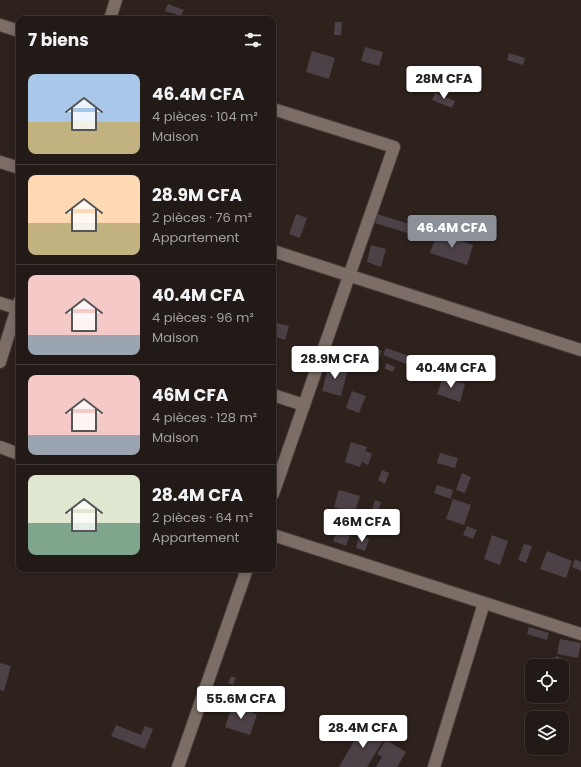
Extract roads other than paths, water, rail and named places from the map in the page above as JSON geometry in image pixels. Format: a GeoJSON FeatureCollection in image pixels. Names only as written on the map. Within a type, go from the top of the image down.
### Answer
{"type":"FeatureCollection","features":[{"type":"Feature","properties":{"kind":"street"},"geometry":{"type":"LineString","coordinates":[[111,16],[116,0]]}},
{"type":"Feature","properties":{"kind":"street"},"geometry":{"type":"LineString","coordinates":[[0,25],[16,30]]}},
{"type":"Feature","properties":{"kind":"street"},"geometry":{"type":"LineString","coordinates":[[276,110],[394,147],[276,485]]}},
{"type":"Feature","properties":{"kind":"street"},"geometry":{"type":"LineString","coordinates":[[0,162],[16,167]]}},
{"type":"Feature","properties":{"kind":"street"},"geometry":{"type":"LineString","coordinates":[[276,252],[581,350]]}},
{"type":"Feature","properties":{"kind":"street"},"geometry":{"type":"LineString","coordinates":[[0,303],[16,307]]}},
{"type":"Feature","properties":{"kind":"street"},"geometry":{"type":"LineString","coordinates":[[0,362],[16,313]]}},
{"type":"Feature","properties":{"kind":"street"},"geometry":{"type":"LineString","coordinates":[[276,396],[304,405]]}},
{"type":"Feature","properties":{"kind":"street"},"geometry":{"type":"LineString","coordinates":[[0,448],[16,453]]}},
{"type":"Feature","properties":{"kind":"street"},"geometry":{"type":"LineString","coordinates":[[276,536],[581,634]]}},
{"type":"Feature","properties":{"kind":"street"},"geometry":{"type":"LineString","coordinates":[[178,767],[246,572]]}},
{"type":"Feature","properties":{"kind":"street"},"geometry":{"type":"LineString","coordinates":[[434,767],[484,603]]}}]}
